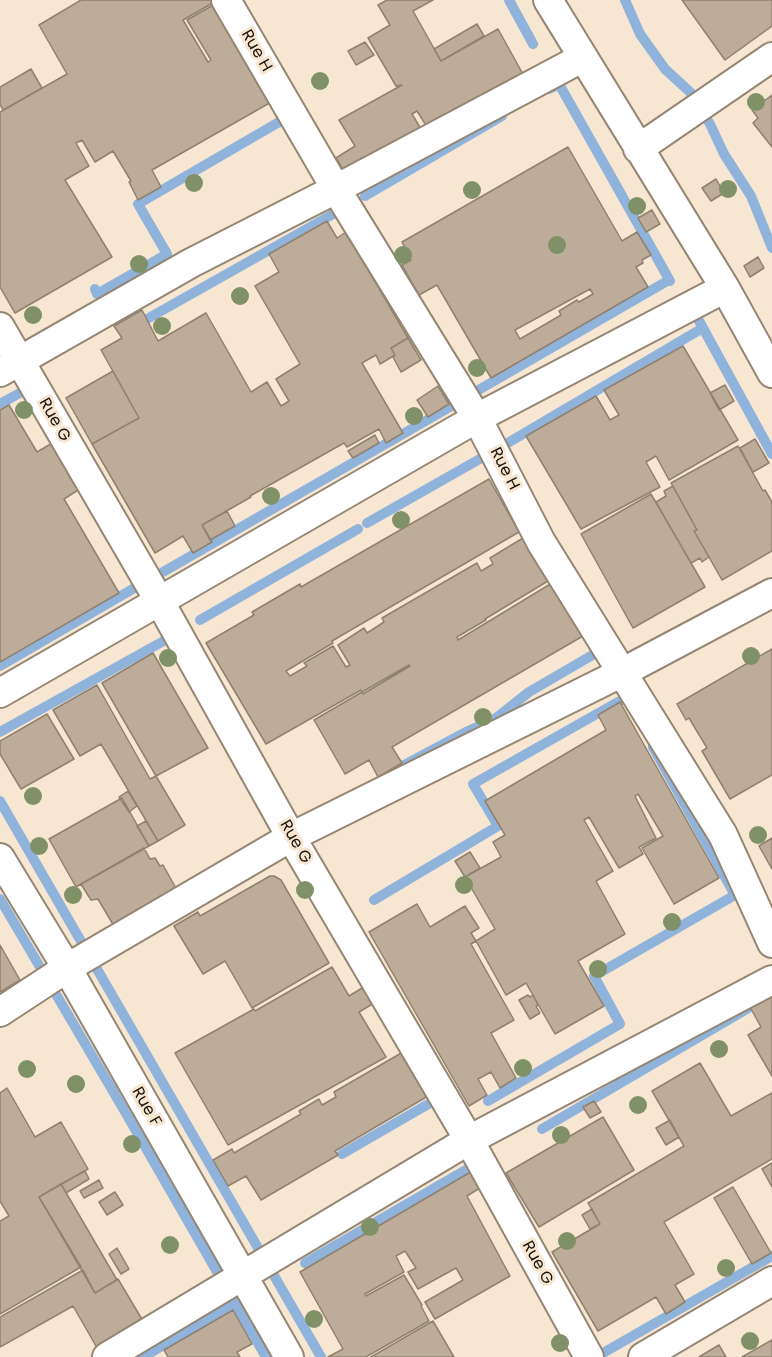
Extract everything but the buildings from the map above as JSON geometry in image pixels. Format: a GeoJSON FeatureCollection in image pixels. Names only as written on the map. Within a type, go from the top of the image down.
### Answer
{"type":"FeatureCollection","features":[{"type":"Feature","properties":{"kind":"street","name":"Rue H"},"geometry":{"type":"LineString","coordinates":[[226,0],[336,189],[477,418],[541,542],[723,835],[772,943]]}},
{"type":"Feature","properties":{"kind":"street"},"geometry":{"type":"LineString","coordinates":[[548,0],[725,288],[772,373]]}},
{"type":"Feature","properties":{"kind":"street"},"geometry":{"type":"LineString","coordinates":[[10,366],[191,263],[336,189],[582,57]]}},
{"type":"Feature","properties":{"kind":"street"},"geometry":{"type":"LineString","coordinates":[[638,148],[772,57]]}},
{"type":"Feature","properties":{"kind":"street"},"geometry":{"type":"LineString","coordinates":[[0,693],[477,418],[725,288]]}},
{"type":"Feature","properties":{"kind":"street","name":"Rue G"},"geometry":{"type":"LineString","coordinates":[[0,327],[10,366],[160,602],[291,837],[469,1140],[589,1357]]}},
{"type":"Feature","properties":{"kind":"street"},"geometry":{"type":"LineString","coordinates":[[0,1012],[67,968],[291,837],[623,672],[772,593]]}},
{"type":"Feature","properties":{"kind":"street","name":"Rue F"},"geometry":{"type":"LineString","coordinates":[[0,858],[67,968],[290,1357]]}},
{"type":"Feature","properties":{"kind":"street"},"geometry":{"type":"LineString","coordinates":[[107,1357],[469,1140],[772,980]]}},
{"type":"Feature","properties":{"kind":"street"},"geometry":{"type":"LineString","coordinates":[[643,1357],[772,1281]]}},
{"type":"Feature","properties":{"kind":"waterway"},"geometry":{"type":"LineString","coordinates":[[509,0],[533,44]]}},
{"type":"Feature","properties":{"kind":"waterway"},"geometry":{"type":"LineString","coordinates":[[625,0],[640,34],[665,69],[691,93],[710,124],[724,154],[751,196],[772,248]]}},
{"type":"Feature","properties":{"kind":"waterway"},"geometry":{"type":"LineString","coordinates":[[549,89],[559,84],[670,281]]}},
{"type":"Feature","properties":{"kind":"waterway"},"geometry":{"type":"LineString","coordinates":[[95,289],[97,294],[167,254],[138,204],[286,118],[282,112]]}},
{"type":"Feature","properties":{"kind":"waterway"},"geometry":{"type":"LineString","coordinates":[[365,196],[502,116]]}},
{"type":"Feature","properties":{"kind":"waterway"},"geometry":{"type":"LineString","coordinates":[[147,319],[342,209]]}},
{"type":"Feature","properties":{"kind":"waterway"},"geometry":{"type":"LineString","coordinates":[[475,392],[669,280]]}},
{"type":"Feature","properties":{"kind":"waterway"},"geometry":{"type":"LineString","coordinates":[[698,319],[772,454]]}},
{"type":"Feature","properties":{"kind":"waterway"},"geometry":{"type":"LineString","coordinates":[[506,444],[701,329]]}},
{"type":"Feature","properties":{"kind":"waterway"},"geometry":{"type":"LineString","coordinates":[[0,404],[27,389],[30,394]]}},
{"type":"Feature","properties":{"kind":"waterway"},"geometry":{"type":"LineString","coordinates":[[163,572],[455,404]]}},
{"type":"Feature","properties":{"kind":"waterway"},"geometry":{"type":"LineString","coordinates":[[367,523],[485,456]]}},
{"type":"Feature","properties":{"kind":"waterway"},"geometry":{"type":"LineString","coordinates":[[200,620],[358,529]]}},
{"type":"Feature","properties":{"kind":"waterway"},"geometry":{"type":"LineString","coordinates":[[0,666],[143,583]]}},
{"type":"Feature","properties":{"kind":"waterway"},"geometry":{"type":"LineString","coordinates":[[0,732],[169,638]]}},
{"type":"Feature","properties":{"kind":"waterway"},"geometry":{"type":"LineString","coordinates":[[397,769],[495,719],[529,692],[596,653]]}},
{"type":"Feature","properties":{"kind":"waterway"},"geometry":{"type":"LineString","coordinates":[[374,900],[498,826],[473,784],[625,698]]}},
{"type":"Feature","properties":{"kind":"waterway"},"geometry":{"type":"LineString","coordinates":[[488,1101],[620,1024],[594,976],[735,895],[653,747]]}},
{"type":"Feature","properties":{"kind":"waterway"},"geometry":{"type":"LineString","coordinates":[[0,801],[321,1357]]}},
{"type":"Feature","properties":{"kind":"waterway"},"geometry":{"type":"LineString","coordinates":[[0,899],[266,1357]]}},
{"type":"Feature","properties":{"kind":"waterway"},"geometry":{"type":"LineString","coordinates":[[542,1129],[752,1006]]}},
{"type":"Feature","properties":{"kind":"waterway"},"geometry":{"type":"LineString","coordinates":[[342,1154],[437,1099]]}},
{"type":"Feature","properties":{"kind":"waterway"},"geometry":{"type":"LineString","coordinates":[[305,1263],[476,1164]]}},
{"type":"Feature","properties":{"kind":"waterway"},"geometry":{"type":"LineString","coordinates":[[596,1357],[772,1256]]}},
{"type":"Feature","properties":{"kind":"waterway"},"geometry":{"type":"LineString","coordinates":[[143,1357],[234,1304]]}}]}
